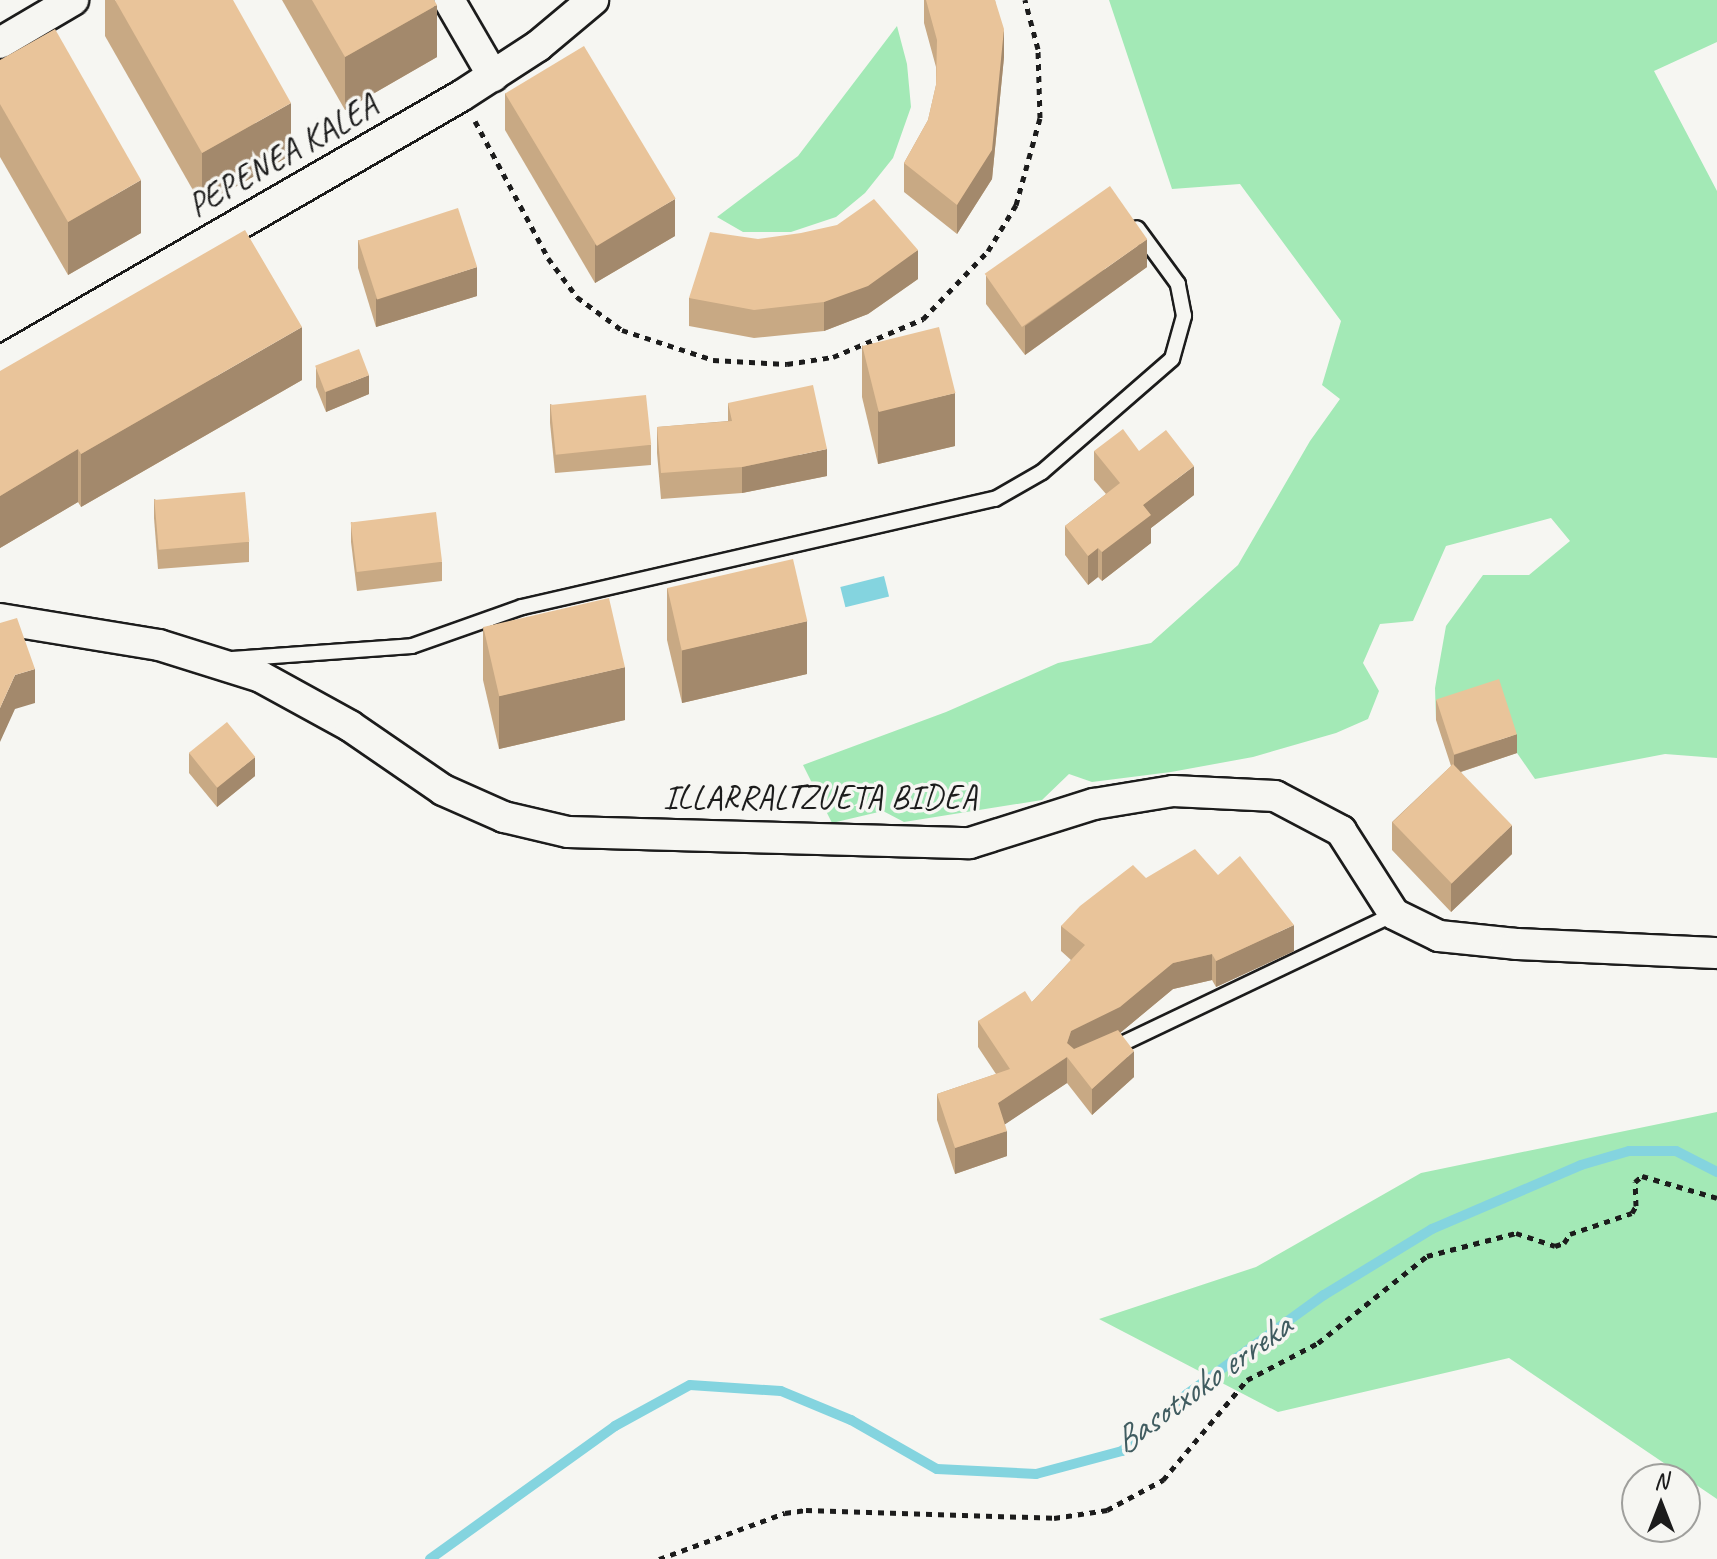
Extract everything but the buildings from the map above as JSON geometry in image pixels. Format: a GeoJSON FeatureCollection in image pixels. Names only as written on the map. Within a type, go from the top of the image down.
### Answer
{"type":"FeatureCollection","features":[{"type":"Feature","properties":{"kind":"street"},"geometry":{"type":"LineString","coordinates":[[0,43],[73,0]]}},
{"type":"Feature","properties":{"kind":"street"},"geometry":{"type":"LineString","coordinates":[[449,0],[493,76]]}},
{"type":"Feature","properties":{"kind":"street","name":"PEPENEA KALEA"},"geometry":{"type":"LineString","coordinates":[[0,362],[461,96],[538,46],[593,0]]}},
{"type":"Feature","properties":{"kind":"street","name":"ILLARRALTZUETA BIDEA"},"geometry":{"type":"LineString","coordinates":[[0,619],[159,645],[274,684],[350,726],[443,790],[504,817],[568,832],[970,843],[1094,804],[1157,793],[1275,796],[1341,831],[1394,914]]}},
{"type":"Feature","properties":{"kind":"street"},"geometry":{"type":"LineString","coordinates":[[1394,914],[1439,936],[1516,944],[1717,953]]}},
{"type":"Feature","properties":{"kind":"lane"},"geometry":{"type":"LineString","coordinates":[[208,660],[412,646],[522,607],[995,499],[1042,472],[1172,359],[1184,316],[1178,284],[1133,222]]}},
{"type":"Feature","properties":{"kind":"lane"},"geometry":{"type":"LineString","coordinates":[[1091,1059],[1394,914]]}},
{"type":"Feature","properties":{"kind":"path"},"geometry":{"type":"LineString","coordinates":[[461,96],[548,258],[577,297],[622,330],[713,360],[787,364],[833,357],[923,319],[988,251],[1016,205],[1040,118],[1038,49],[1025,0]]}},
{"type":"Feature","properties":{"kind":"path"},"geometry":{"type":"LineString","coordinates":[[659,1559],[785,1513],[806,1510],[1054,1518],[1107,1510],[1163,1480],[1247,1380],[1318,1343],[1427,1256],[1516,1233],[1555,1246],[1564,1243],[1570,1234],[1632,1213],[1636,1206],[1635,1182],[1642,1176],[1717,1198]]}},
{"type":"Feature","properties":{"kind":"green space"},"geometry":{"type":"Polygon","coordinates":[[[1109,0],[1717,0],[1717,42],[1654,71],[1717,191],[1717,758],[1665,754],[1535,779],[1517,753],[1499,699],[1436,720],[1435,688],[1446,626],[1483,575],[1529,575],[1570,541],[1551,518],[1446,546],[1413,621],[1380,624],[1363,663],[1379,691],[1368,719],[1336,733],[1253,757],[1171,772],[1092,782],[1069,774],[1042,800],[904,822],[883,811],[832,823],[803,765],[946,712],[1058,663],[1151,643],[1238,565],[1310,441],[1340,399],[1322,385],[1341,321],[1240,184],[1172,189],[1109,0]]]}},
{"type":"Feature","properties":{"kind":"green space"},"geometry":{"type":"Polygon","coordinates":[[[897,26],[907,64],[911,107],[893,158],[865,193],[836,217],[791,232],[743,232],[717,217],[798,156],[897,26]]]}},
{"type":"Feature","properties":{"kind":"green space"},"geometry":{"type":"Polygon","coordinates":[[[1717,1112],[1717,1499],[1701,1488],[1701,1463],[1664,1463],[1509,1358],[1278,1412],[1099,1319],[1256,1267],[1421,1173],[1717,1112]]]}},
{"type":"Feature","properties":{"kind":"water"},"geometry":{"type":"Polygon","coordinates":[[[884,576],[889,596],[845,607],[840,587],[884,576]]]}},
{"type":"Feature","properties":{"kind":"waterway","name":"Basotxoko erreka"},"geometry":{"type":"LineString","coordinates":[[430,1559],[615,1426],[690,1385],[781,1391],[851,1420],[937,1469],[1036,1474],[1122,1451],[1187,1394],[1324,1295],[1432,1229],[1581,1165],[1629,1151],[1676,1151],[1717,1172]]}}]}
